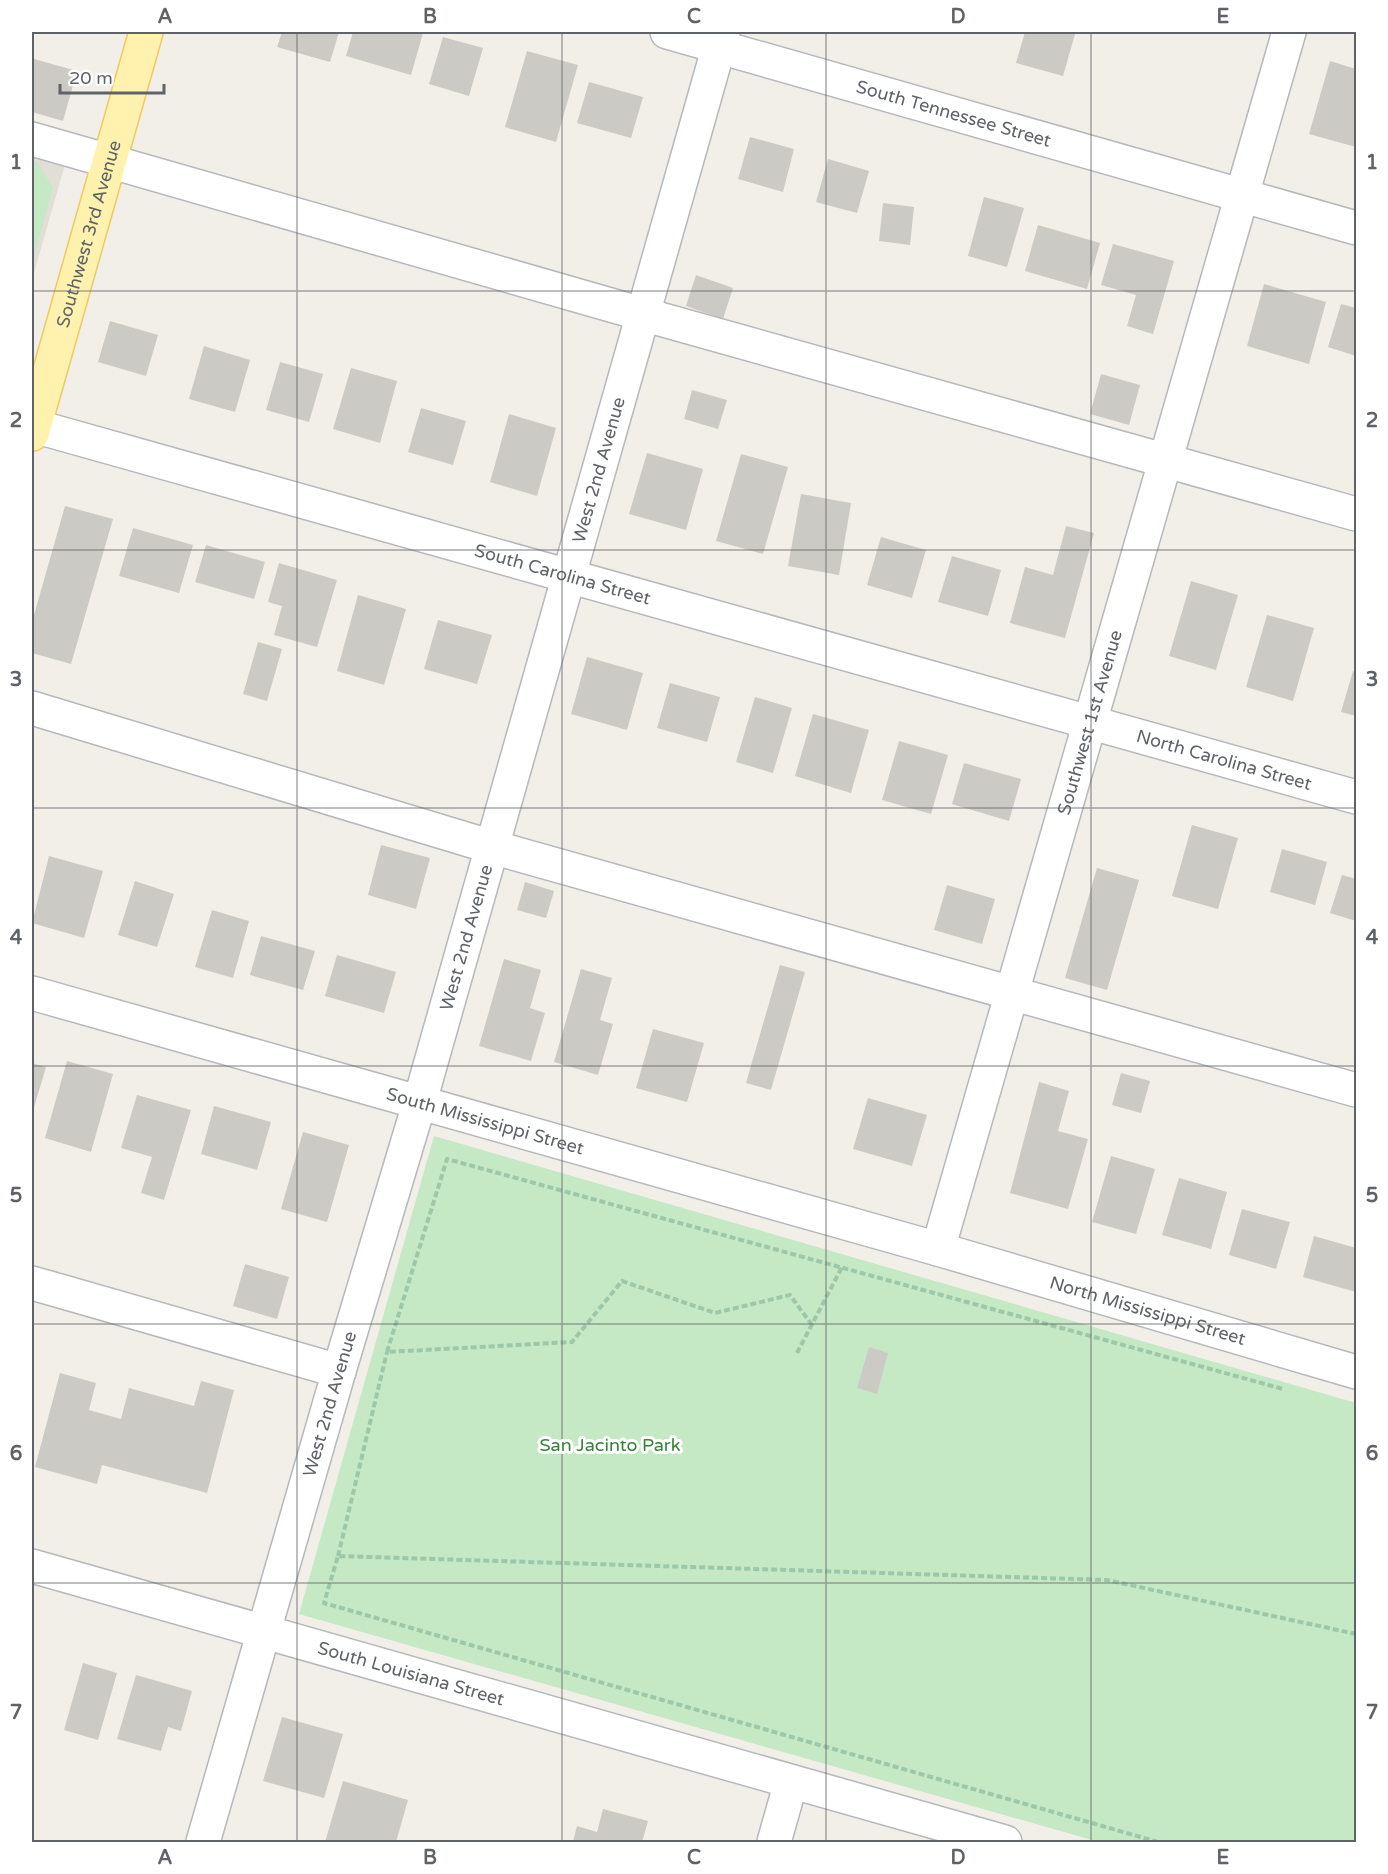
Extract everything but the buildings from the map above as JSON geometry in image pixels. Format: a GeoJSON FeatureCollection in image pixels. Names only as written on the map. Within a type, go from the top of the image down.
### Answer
{"type":"FeatureCollection","features":[{"type":"Feature","properties":{"kind":"main road","name":"Southwest 3rd Avenue"},"geometry":{"type":"LineString","coordinates":[[33,430],[146,32]]}},
{"type":"Feature","properties":{"kind":"street","name":"South Tennessee Street"},"geometry":{"type":"LineString","coordinates":[[667,32],[721,39],[1356,228]]}},
{"type":"Feature","properties":{"kind":"street","name":"Southwest 1st Avenue"},"geometry":{"type":"LineString","coordinates":[[938,1249],[1093,721],[1289,32]]}},
{"type":"Feature","properties":{"kind":"street","name":"West 2nd Avenue"},"geometry":{"type":"LineString","coordinates":[[202,1842],[420,1101],[721,39]]}},
{"type":"Feature","properties":{"kind":"street"},"geometry":{"type":"LineString","coordinates":[[32,139],[642,314],[1167,459],[1356,514]]}},
{"type":"Feature","properties":{"kind":"street","name":"South Carolina Street"},"geometry":{"type":"LineString","coordinates":[[33,430],[569,575],[1093,721]]}},
{"type":"Feature","properties":{"kind":"street"},"geometry":{"type":"LineString","coordinates":[[32,708],[492,847],[1356,1090]]}},
{"type":"Feature","properties":{"kind":"street","name":"North Carolina Street"},"geometry":{"type":"LineString","coordinates":[[1093,721],[1356,797]]}},
{"type":"Feature","properties":{"kind":"street","name":"South Mississippi Street"},"geometry":{"type":"LineString","coordinates":[[32,993],[938,1249]]}},
{"type":"Feature","properties":{"kind":"street","name":"North Mississippi Street"},"geometry":{"type":"LineString","coordinates":[[938,1249],[1356,1372]]}},
{"type":"Feature","properties":{"kind":"street"},"geometry":{"type":"LineString","coordinates":[[32,1283],[339,1371]]}},
{"type":"Feature","properties":{"kind":"street","name":"South Louisiana Street"},"geometry":{"type":"LineString","coordinates":[[32,1566],[1005,1842]]}},
{"type":"Feature","properties":{"kind":"street"},"geometry":{"type":"LineString","coordinates":[[774,1842],[791,1782]]}},
{"type":"Feature","properties":{"kind":"path"},"geometry":{"type":"LineString","coordinates":[[1158,1842],[324,1603],[338,1556],[387,1352],[447,1159],[1288,1390]]}},
{"type":"Feature","properties":{"kind":"path"},"geometry":{"type":"LineString","coordinates":[[797,1353],[842,1267]]}},
{"type":"Feature","properties":{"kind":"path"},"geometry":{"type":"LineString","coordinates":[[387,1352],[572,1342],[622,1281],[715,1312],[790,1295],[812,1325]]}},
{"type":"Feature","properties":{"kind":"path"},"geometry":{"type":"LineString","coordinates":[[338,1556],[1107,1580],[1356,1634]]}},
{"type":"Feature","properties":{"kind":"shaded area"},"geometry":{"type":"Polygon","coordinates":[[[32,152],[66,161],[32,280],[32,152]]]}},
{"type":"Feature","properties":{"kind":"green space"},"geometry":{"type":"Polygon","coordinates":[[[32,161],[38,163],[53,188],[32,262],[32,161]]]}},
{"type":"Feature","properties":{"kind":"green space","name":"San Jacinto Park"},"geometry":{"type":"Polygon","coordinates":[[[434,1136],[1356,1403],[1356,1842],[1099,1842],[299,1614],[434,1136]]]}}]}
